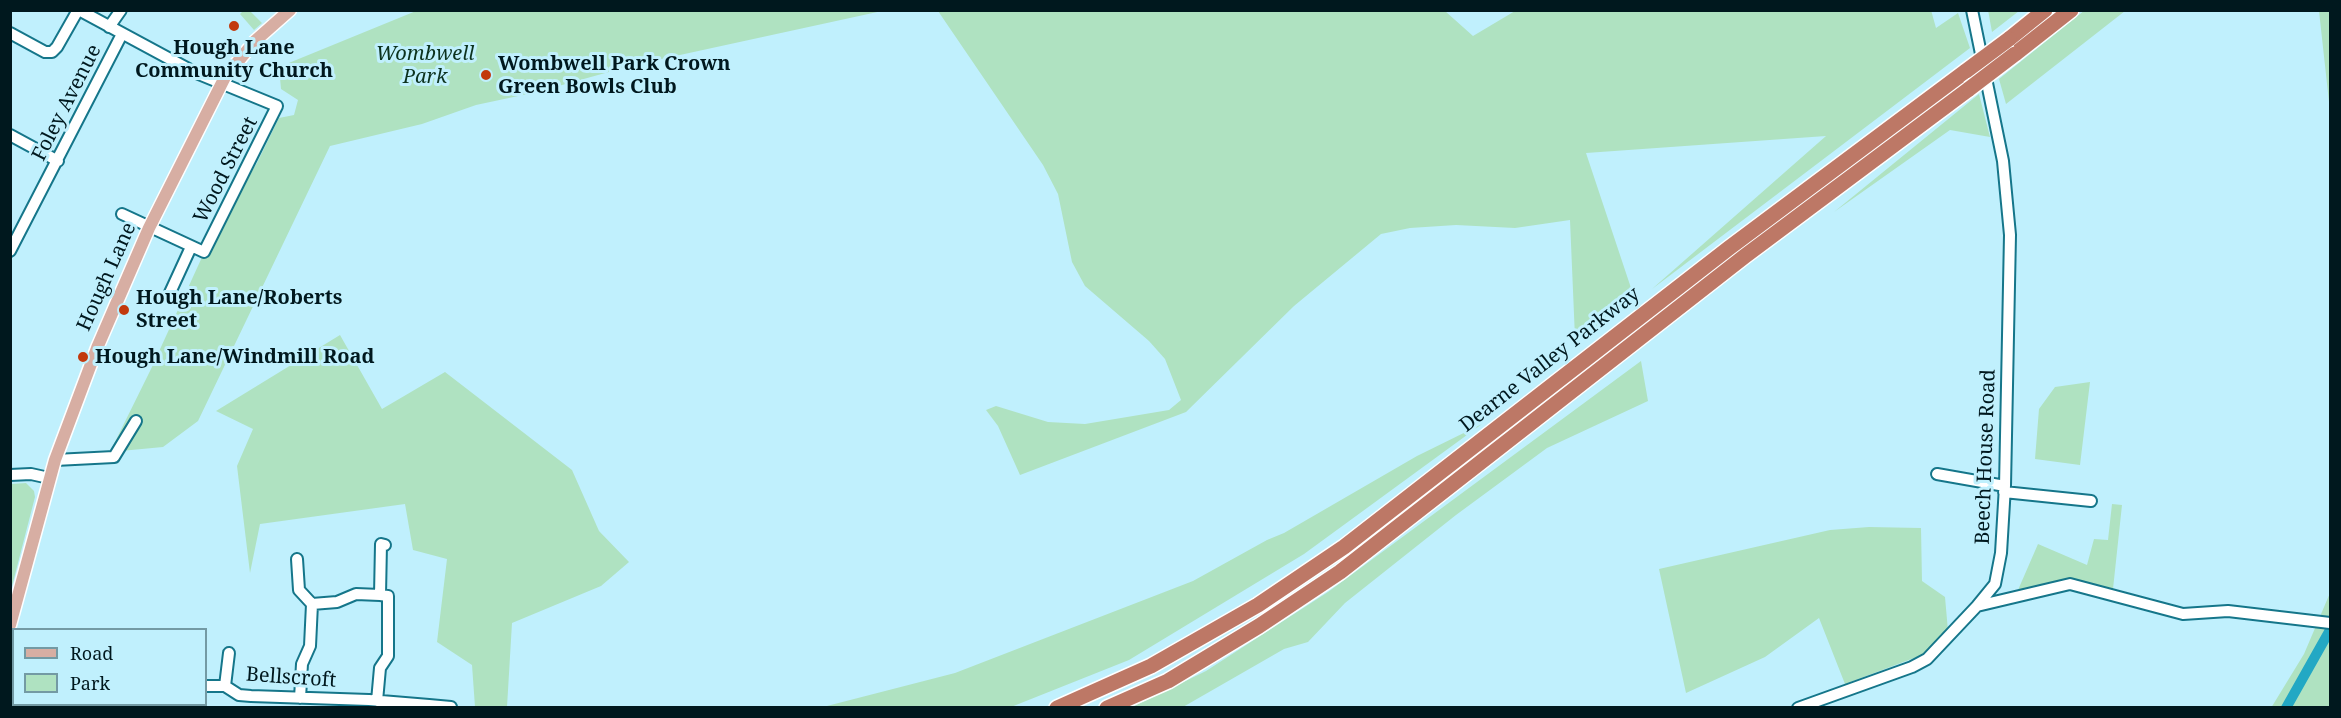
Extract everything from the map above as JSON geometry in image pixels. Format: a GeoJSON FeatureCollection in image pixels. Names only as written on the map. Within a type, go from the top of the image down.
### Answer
{"type":"FeatureCollection","features":[{"type":"Feature","properties":{"kind":"highway","name":"Dearne Valley Parkway"},"geometry":{"type":"LineString","coordinates":[[1058,708],[1151,666],[1258,606],[1344,547],[1729,248],[2045,10]]}},
{"type":"Feature","properties":{"kind":"highway","name":"Dearne Valley Parkway"},"geometry":{"type":"LineString","coordinates":[[1107,708],[1168,681],[1259,626],[1340,572],[1745,256],[2071,10]]}},
{"type":"Feature","properties":{"kind":"main road","name":"Hough Lane"},"geometry":{"type":"LineString","coordinates":[[10,625],[55,460],[97,348],[149,228],[220,84],[234,63],[290,10]]}},
{"type":"Feature","properties":{"kind":"street"},"geometry":{"type":"LineString","coordinates":[[10,33],[45,52],[52,52],[79,10],[220,84]]}},
{"type":"Feature","properties":{"kind":"street","name":"Foley Avenue"},"geometry":{"type":"LineString","coordinates":[[109,27],[121,10]]}},
{"type":"Feature","properties":{"kind":"street","name":"Beech House Road"},"geometry":{"type":"LineString","coordinates":[[1798,708],[1912,667],[1927,659],[1995,584],[2001,553],[2005,489],[2010,236],[2003,161],[1972,10]]}},
{"type":"Feature","properties":{"kind":"street","name":"Foley Avenue"},"geometry":{"type":"LineString","coordinates":[[10,251],[122,34]]}},
{"type":"Feature","properties":{"kind":"street","name":"Wood Street"},"geometry":{"type":"LineString","coordinates":[[122,214],[204,252],[277,110],[276,104],[220,84]]}},
{"type":"Feature","properties":{"kind":"street"},"geometry":{"type":"LineString","coordinates":[[10,135],[58,161]]}},
{"type":"Feature","properties":{"kind":"street"},"geometry":{"type":"LineString","coordinates":[[168,297],[191,247]]}},
{"type":"Feature","properties":{"kind":"street"},"geometry":{"type":"LineString","coordinates":[[55,460],[114,457],[136,421]]}},
{"type":"Feature","properties":{"kind":"street"},"geometry":{"type":"LineString","coordinates":[[10,475],[32,474],[49,478]]}},
{"type":"Feature","properties":{"kind":"street"},"geometry":{"type":"LineString","coordinates":[[1937,474],[2005,489],[2091,501]]}},
{"type":"Feature","properties":{"kind":"street"},"geometry":{"type":"LineString","coordinates":[[380,595],[381,544],[385,545]]}},
{"type":"Feature","properties":{"kind":"street"},"geometry":{"type":"LineString","coordinates":[[297,559],[299,590],[312,604],[310,646],[302,664],[300,698]]}},
{"type":"Feature","properties":{"kind":"street"},"geometry":{"type":"LineString","coordinates":[[1977,606],[2070,585],[2183,614],[2228,611],[2329,623]]}},
{"type":"Feature","properties":{"kind":"street"},"geometry":{"type":"LineString","coordinates":[[312,604],[337,602],[356,594],[388,596],[388,656],[380,668],[371,703]]}},
{"type":"Feature","properties":{"kind":"street"},"geometry":{"type":"LineString","coordinates":[[225,686],[229,653]]}},
{"type":"Feature","properties":{"kind":"street","name":"Bellscroft"},"geometry":{"type":"LineString","coordinates":[[207,686],[225,686],[251,702],[300,698],[452,707]]}},
{"type":"Feature","properties":{"kind":"green space"},"geometry":{"type":"Polygon","coordinates":[[[1931,10],[1936,28],[1958,13],[1970,48],[1652,289],[1826,136],[1586,153],[1636,303],[1575,338],[1570,220],[1515,228],[1456,225],[1410,228],[1381,234],[1294,306],[1186,412],[1020,475],[998,426],[986,410],[996,406],[1048,422],[1085,424],[1169,410],[1181,400],[1165,359],[1149,341],[1085,286],[1072,262],[1058,194],[1043,165],[938,11],[1445,11],[1473,36],[1515,11],[1931,10]]]}},
{"type":"Feature","properties":{"kind":"green space"},"geometry":{"type":"Polygon","coordinates":[[[1988,10],[2019,10],[2019,11],[1992,32],[1988,10]]]}},
{"type":"Feature","properties":{"kind":"green space"},"geometry":{"type":"Polygon","coordinates":[[[2085,10],[2125,11],[2006,104],[1999,79],[2085,10]]]}},
{"type":"Feature","properties":{"kind":"green space"},"geometry":{"type":"Polygon","coordinates":[[[243,11],[250,11],[262,23],[254,30],[240,14],[243,11]]]}},
{"type":"Feature","properties":{"kind":"green space","name":"Wombwell Park"},"geometry":{"type":"Polygon","coordinates":[[[416,11],[882,11],[634,65],[537,92],[476,105],[422,124],[330,146],[198,421],[163,447],[110,452],[213,233],[257,163],[279,118],[294,115],[298,100],[281,89],[279,67],[416,11]]]}},
{"type":"Feature","properties":{"kind":"green space"},"geometry":{"type":"Polygon","coordinates":[[[2319,11],[2330,11],[2330,111],[2319,11]]]}},
{"type":"Feature","properties":{"kind":"green space"},"geometry":{"type":"Polygon","coordinates":[[[1979,94],[1990,137],[1950,130],[1834,212],[1979,94]]]}},
{"type":"Feature","properties":{"kind":"green space"},"geometry":{"type":"Polygon","coordinates":[[[340,335],[382,409],[445,372],[572,470],[599,531],[629,562],[601,586],[512,623],[507,707],[475,707],[472,665],[437,642],[447,559],[413,550],[405,504],[260,524],[250,573],[237,466],[253,429],[216,411],[340,335]]]}},
{"type":"Feature","properties":{"kind":"green space"},"geometry":{"type":"Polygon","coordinates":[[[1641,361],[1648,401],[1547,448],[1456,515],[1345,603],[1308,642],[1284,649],[1183,707],[1132,707],[1206,671],[1328,592],[1641,361]]]}},
{"type":"Feature","properties":{"kind":"green space"},"geometry":{"type":"Polygon","coordinates":[[[2090,382],[2080,465],[2035,459],[2039,409],[2055,387],[2090,382]]]}},
{"type":"Feature","properties":{"kind":"green space"},"geometry":{"type":"Polygon","coordinates":[[[1482,424],[1304,554],[1129,660],[1011,707],[823,707],[955,673],[1193,581],[1284,533],[1417,456],[1482,424]]]}},
{"type":"Feature","properties":{"kind":"green space"},"geometry":{"type":"Polygon","coordinates":[[[26,483],[34,491],[35,497],[11,590],[11,484],[26,483]]]}},
{"type":"Feature","properties":{"kind":"green space"},"geometry":{"type":"Polygon","coordinates":[[[2112,504],[2122,505],[2113,589],[2072,579],[2018,590],[2038,544],[2087,565],[2094,539],[2108,540],[2112,504]]]}},
{"type":"Feature","properties":{"kind":"green space"},"geometry":{"type":"Polygon","coordinates":[[[1869,527],[1921,528],[1922,581],[1945,597],[1948,631],[1922,655],[1845,684],[1819,618],[1765,657],[1686,693],[1659,569],[1830,530],[1869,527]]]}},
{"type":"Feature","properties":{"kind":"green space"},"geometry":{"type":"Polygon","coordinates":[[[2330,593],[2330,707],[2271,708],[2304,654],[2330,593]]]}},
{"type":"Feature","properties":{"kind":"waterway"},"geometry":{"type":"LineString","coordinates":[[2286,708],[2330,630]]}},
{"type":"Feature","properties":{"kind":"place","name":"Hough Lane Community Church"},"geometry":{"type":"Point","coordinates":[234,26]}},
{"type":"Feature","properties":{"kind":"place","name":"Wombwell Park Crown Green Bowls Club"},"geometry":{"type":"Point","coordinates":[486,75]}},
{"type":"Feature","properties":{"kind":"place","name":"Hough Lane/Roberts Street"},"geometry":{"type":"Point","coordinates":[124,310]}},
{"type":"Feature","properties":{"kind":"place","name":"Hough Lane/Windmill Road"},"geometry":{"type":"Point","coordinates":[83,357]}}]}
